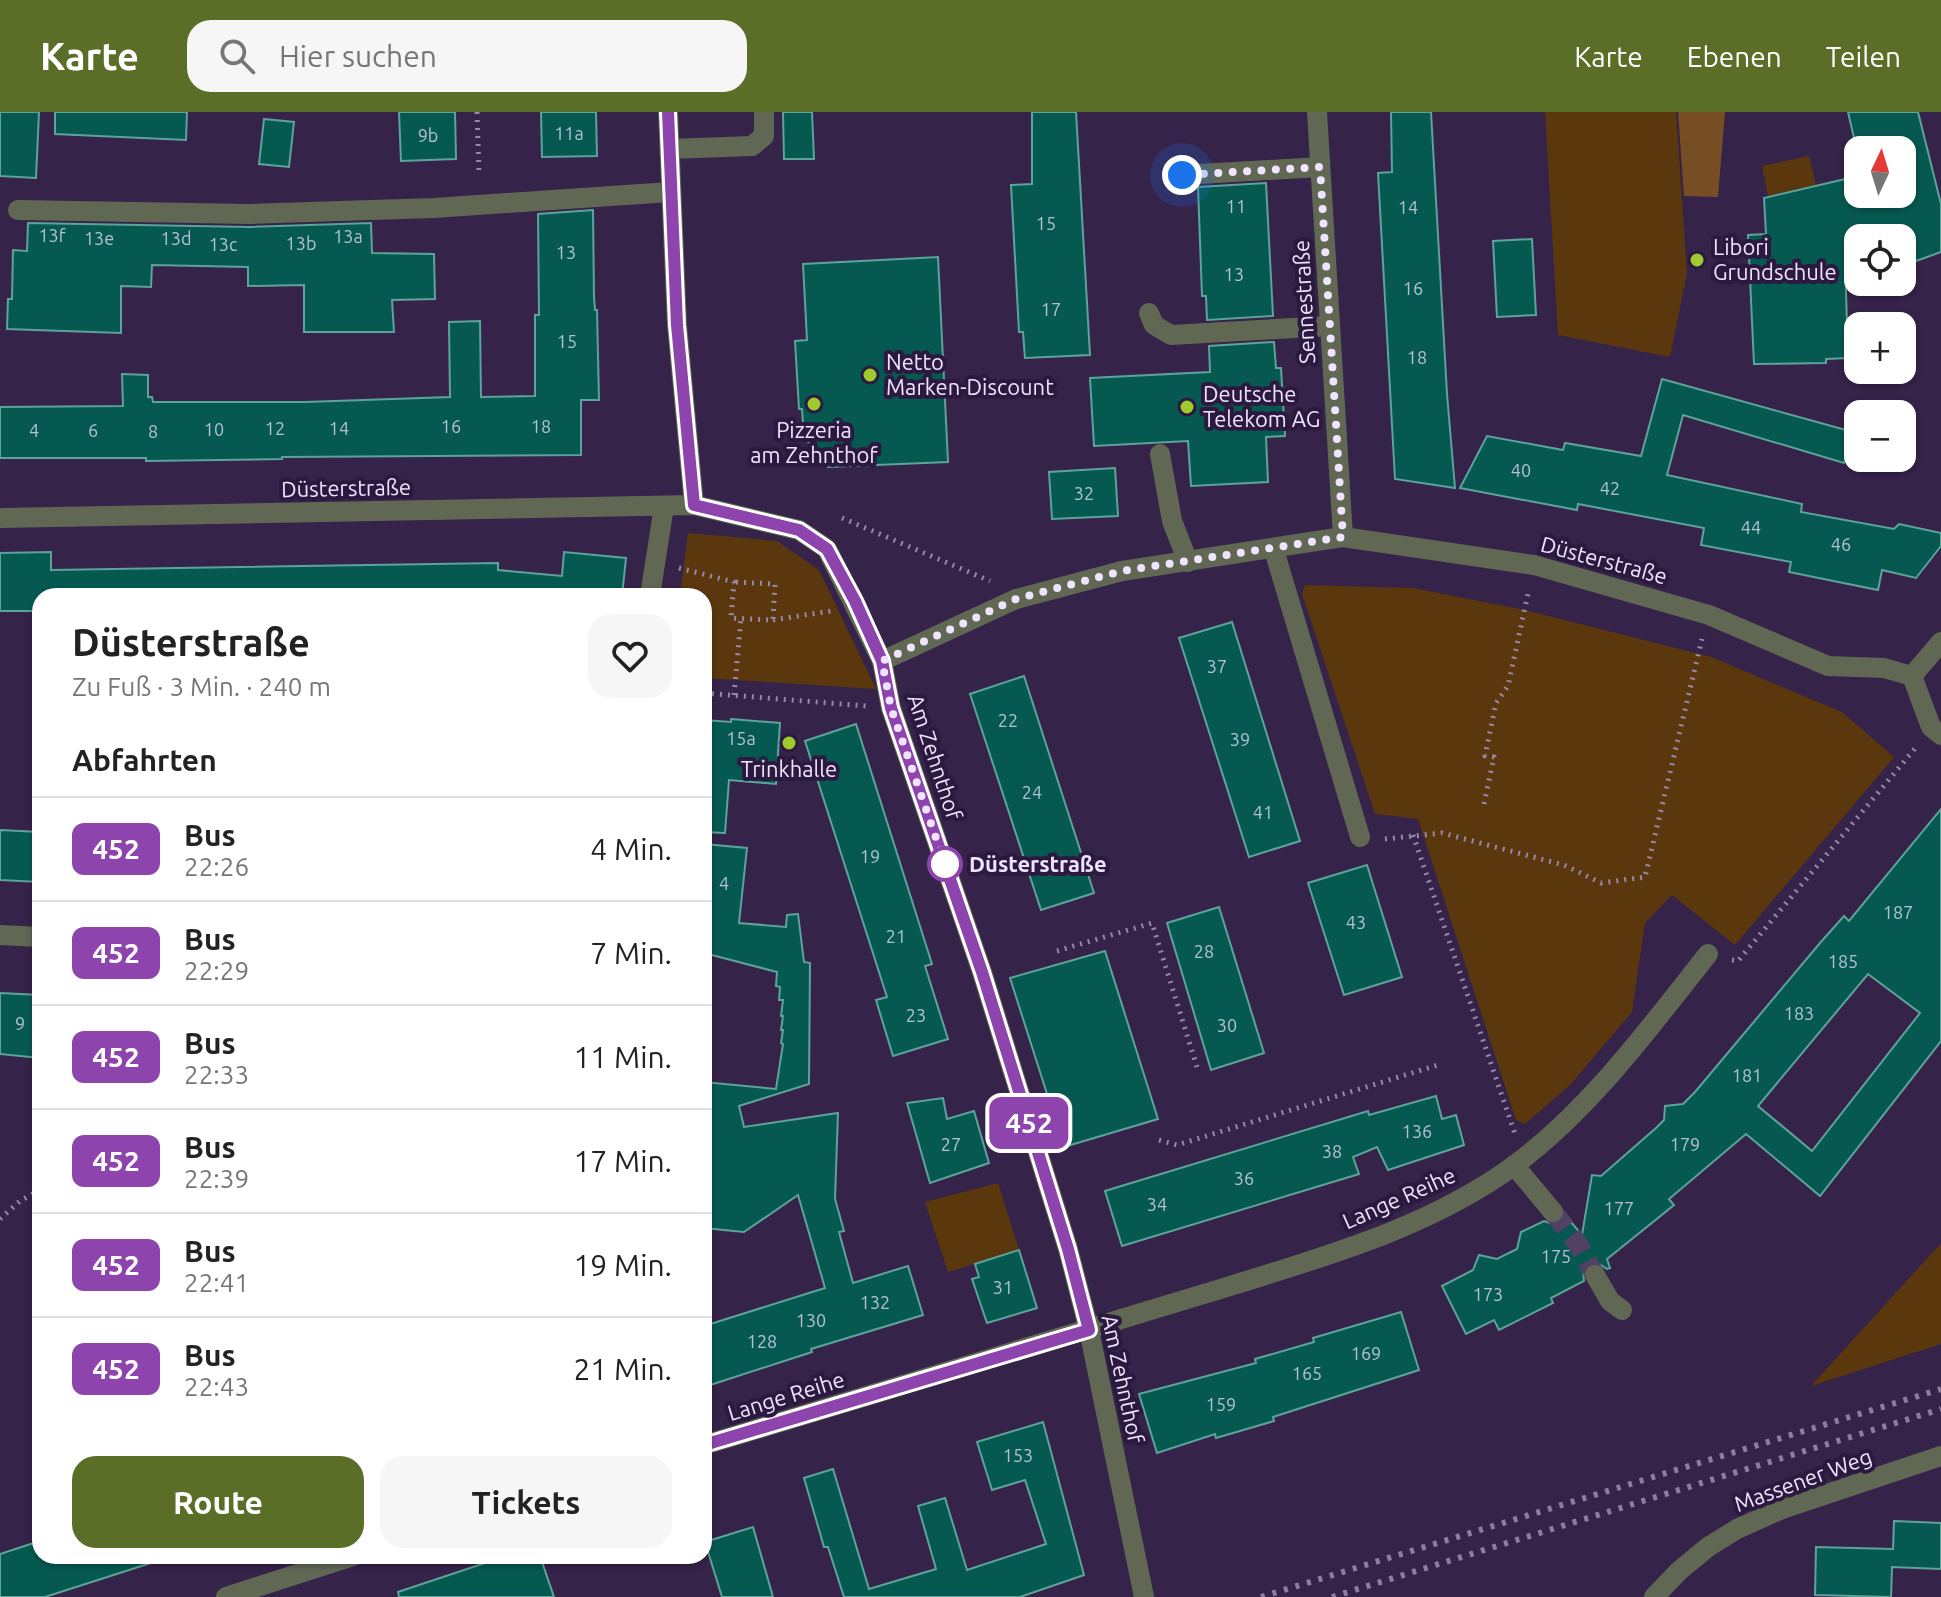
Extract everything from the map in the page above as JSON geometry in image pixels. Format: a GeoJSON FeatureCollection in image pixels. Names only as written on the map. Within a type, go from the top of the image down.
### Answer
{"type":"FeatureCollection","features":[{"type":"Feature","properties":{"kind":"street"},"geometry":{"type":"LineString","coordinates":[[668,112],[677,325],[694,505]]}},
{"type":"Feature","properties":{"kind":"street"},"geometry":{"type":"LineString","coordinates":[[670,149],[752,146],[764,136],[764,112]]}},
{"type":"Feature","properties":{"kind":"street","name":"Sennestraße"},"geometry":{"type":"LineString","coordinates":[[1317,112],[1343,537]]}},
{"type":"Feature","properties":{"kind":"street"},"geometry":{"type":"LineString","coordinates":[[1182,175],[1320,167]]}},
{"type":"Feature","properties":{"kind":"street"},"geometry":{"type":"LineString","coordinates":[[18,210],[265,213],[434,208],[670,192]]}},
{"type":"Feature","properties":{"kind":"street"},"geometry":{"type":"LineString","coordinates":[[1149,313],[1154,325],[1171,335],[1329,326]]}},
{"type":"Feature","properties":{"kind":"street"},"geometry":{"type":"LineString","coordinates":[[1160,454],[1172,521],[1188,562]]}},
{"type":"Feature","properties":{"kind":"street","name":"Düsterstraße"},"geometry":{"type":"LineString","coordinates":[[0,518],[694,505]]}},
{"type":"Feature","properties":{"kind":"street","name":"Am Zehnthof"},"geometry":{"type":"LineString","coordinates":[[694,505],[799,530],[827,549],[882,661],[891,708],[987,986],[1068,1249],[1089,1330],[1144,1597]]}},
{"type":"Feature","properties":{"kind":"street"},"geometry":{"type":"LineString","coordinates":[[651,588],[664,506]]}},
{"type":"Feature","properties":{"kind":"street","name":"Düsterstraße"},"geometry":{"type":"LineString","coordinates":[[882,661],[1016,599],[1122,571],[1343,537],[1534,565],[1709,615],[1828,666],[1884,668],[1912,676]]}},
{"type":"Feature","properties":{"kind":"street"},"geometry":{"type":"LineString","coordinates":[[1274,550],[1360,837]]}},
{"type":"Feature","properties":{"kind":"street"},"geometry":{"type":"LineString","coordinates":[[1936,731],[1912,676],[1941,642]]}},
{"type":"Feature","properties":{"kind":"street"},"geometry":{"type":"LineString","coordinates":[[0,935],[32,937]]}},
{"type":"Feature","properties":{"kind":"street","name":"Lange Reihe"},"geometry":{"type":"LineString","coordinates":[[712,1443],[1310,1261],[1427,1216],[1519,1161],[1588,1099],[1708,954]]}},
{"type":"Feature","properties":{"kind":"street"},"geometry":{"type":"LineString","coordinates":[[1519,1161],[1553,1212]]}},
{"type":"Feature","properties":{"kind":"street"},"geometry":{"type":"LineString","coordinates":[[1595,1275],[1610,1301],[1622,1310]]}},
{"type":"Feature","properties":{"kind":"street","name":"Massener Weg"},"geometry":{"type":"LineString","coordinates":[[1654,1597],[1708,1547],[1737,1529],[1782,1509],[1941,1456]]}},
{"type":"Feature","properties":{"kind":"street"},"geometry":{"type":"LineString","coordinates":[[226,1597],[328,1564]]}},
{"type":"Feature","properties":{"kind":"path"},"geometry":{"type":"LineString","coordinates":[[477,112],[479,173]]}},
{"type":"Feature","properties":{"kind":"path"},"geometry":{"type":"LineString","coordinates":[[842,518],[990,581]]}},
{"type":"Feature","properties":{"kind":"path"},"geometry":{"type":"LineString","coordinates":[[655,561],[734,582],[775,584],[773,620]]}},
{"type":"Feature","properties":{"kind":"path"},"geometry":{"type":"LineString","coordinates":[[1484,804],[1494,757],[1485,756],[1496,703],[1508,686],[1534,565]]}},
{"type":"Feature","properties":{"kind":"path"},"geometry":{"type":"LineString","coordinates":[[734,582],[731,618],[773,620],[838,608]]}},
{"type":"Feature","properties":{"kind":"path"},"geometry":{"type":"LineString","coordinates":[[1360,837],[1386,839],[1442,833],[1564,865],[1601,883],[1645,877],[1709,615]]}},
{"type":"Feature","properties":{"kind":"path"},"geometry":{"type":"LineString","coordinates":[[734,695],[741,618]]}},
{"type":"Feature","properties":{"kind":"path"},"geometry":{"type":"LineString","coordinates":[[712,694],[891,708]]}},
{"type":"Feature","properties":{"kind":"path"},"geometry":{"type":"LineString","coordinates":[[1708,954],[1738,961],[1936,731]]}},
{"type":"Feature","properties":{"kind":"path"},"geometry":{"type":"LineString","coordinates":[[1413,835],[1519,1161]]}},
{"type":"Feature","properties":{"kind":"path"},"geometry":{"type":"LineString","coordinates":[[1057,951],[1152,923],[1197,1067]]}},
{"type":"Feature","properties":{"kind":"path"},"geometry":{"type":"LineString","coordinates":[[1159,1140],[1177,1145],[1438,1065]]}},
{"type":"Feature","properties":{"kind":"path"},"geometry":{"type":"LineString","coordinates":[[0,1219],[32,1194]]}},
{"type":"Feature","properties":{"kind":"shaded area"},"geometry":{"type":"Polygon","coordinates":[[[1545,112],[1676,112],[1687,273],[1670,357],[1558,335],[1545,112]]]}},
{"type":"Feature","properties":{"kind":"shaded area"},"geometry":{"type":"Polygon","coordinates":[[[1678,112],[1725,112],[1718,197],[1684,196],[1678,112]]]}},
{"type":"Feature","properties":{"kind":"shaded area"},"geometry":{"type":"Polygon","coordinates":[[[1809,156],[1816,185],[1768,196],[1762,166],[1809,156]]]}},
{"type":"Feature","properties":{"kind":"shaded area"},"geometry":{"type":"Polygon","coordinates":[[[688,533],[777,541],[819,570],[876,689],[712,679],[712,588],[681,588],[688,533]]]}},
{"type":"Feature","properties":{"kind":"shaded area"},"geometry":{"type":"Polygon","coordinates":[[[1305,585],[1413,588],[1525,610],[1711,657],[1842,712],[1894,757],[1735,945],[1672,895],[1645,923],[1632,1012],[1570,1085],[1525,1124],[1516,1120],[1418,819],[1375,814],[1302,594],[1305,585]]]}},
{"type":"Feature","properties":{"kind":"shaded area"},"geometry":{"type":"Polygon","coordinates":[[[998,1183],[1019,1250],[948,1272],[925,1202],[998,1183]]]}},
{"type":"Feature","properties":{"kind":"shaded area"},"geometry":{"type":"Polygon","coordinates":[[[1941,1244],[1941,1344],[1811,1386],[1932,1253],[1941,1244]]]}},
{"type":"Feature","properties":{"kind":"building"},"geometry":{"type":"Polygon","coordinates":[[[0,112],[39,112],[36,178],[0,176],[0,112]]]}},
{"type":"Feature","properties":{"kind":"building"},"geometry":{"type":"Polygon","coordinates":[[[55,112],[187,112],[186,140],[55,134],[55,112]]]}},
{"type":"Feature","properties":{"kind":"building"},"geometry":{"type":"Polygon","coordinates":[[[399,112],[455,112],[456,159],[401,161],[399,112]]]}},
{"type":"Feature","properties":{"kind":"building"},"geometry":{"type":"Polygon","coordinates":[[[541,112],[596,112],[597,156],[542,157],[541,112]]]}},
{"type":"Feature","properties":{"kind":"building"},"geometry":{"type":"Polygon","coordinates":[[[783,112],[812,112],[814,159],[784,159],[783,112]]]}},
{"type":"Feature","properties":{"kind":"building"},"geometry":{"type":"Polygon","coordinates":[[[1032,112],[1076,112],[1090,355],[1025,358],[1023,332],[1019,332],[1011,185],[1032,184],[1032,112]]]}},
{"type":"Feature","properties":{"kind":"building"},"geometry":{"type":"Polygon","coordinates":[[[1391,112],[1431,112],[1455,488],[1395,479],[1378,173],[1392,172],[1391,112]]]}},
{"type":"Feature","properties":{"kind":"building"},"geometry":{"type":"Polygon","coordinates":[[[1848,112],[1918,112],[1941,204],[1941,252],[1916,261],[1916,224],[1844,224],[1847,312],[1844,312],[1844,358],[1826,359],[1826,363],[1754,364],[1748,235],[1766,234],[1764,198],[1844,179],[1844,208],[1916,208],[1916,136],[1854,136],[1848,112]]]}},
{"type":"Feature","properties":{"kind":"building"},"geometry":{"type":"Polygon","coordinates":[[[264,119],[294,122],[289,167],[259,164],[264,119]]]}},
{"type":"Feature","properties":{"kind":"building"},"geometry":{"type":"Polygon","coordinates":[[[1266,183],[1273,316],[1207,320],[1206,296],[1202,296],[1198,187],[1266,183]]]}},
{"type":"Feature","properties":{"kind":"building"},"geometry":{"type":"Polygon","coordinates":[[[593,210],[599,400],[581,400],[581,455],[146,461],[146,458],[0,458],[0,407],[123,406],[122,374],[148,375],[148,397],[152,397],[153,402],[305,402],[450,397],[449,322],[480,321],[481,397],[535,396],[535,315],[539,315],[538,214],[593,210]]]}},
{"type":"Feature","properties":{"kind":"building"},"geometry":{"type":"Polygon","coordinates":[[[28,223],[250,227],[371,223],[372,253],[434,254],[435,299],[392,300],[394,332],[304,332],[304,285],[248,286],[248,267],[152,265],[151,287],[121,286],[121,333],[7,329],[8,299],[12,299],[13,250],[27,251],[28,223]]]}},
{"type":"Feature","properties":{"kind":"building"},"geometry":{"type":"Polygon","coordinates":[[[1532,239],[1536,315],[1497,317],[1493,241],[1532,239]]]}},
{"type":"Feature","properties":{"kind":"building","name":"Netto Marken-Discount"},"geometry":{"type":"Polygon","coordinates":[[[938,257],[948,462],[828,467],[828,460],[804,438],[802,409],[799,409],[795,341],[807,340],[803,264],[938,257]]]}},
{"type":"Feature","properties":{"kind":"building","name":"Deutsche Telekom AG"},"geometry":{"type":"Polygon","coordinates":[[[1274,342],[1276,368],[1281,368],[1285,436],[1266,437],[1268,482],[1191,486],[1188,441],[1094,446],[1090,378],[1210,372],[1209,346],[1274,342]]]}},
{"type":"Feature","properties":{"kind":"building"},"geometry":{"type":"Polygon","coordinates":[[[1662,379],[1844,430],[1844,463],[1683,415],[1667,475],[1802,504],[1801,512],[1894,529],[1899,524],[1941,533],[1941,546],[1916,578],[1882,570],[1878,590],[1789,572],[1791,562],[1701,545],[1704,528],[1578,504],[1577,510],[1460,488],[1487,436],[1563,450],[1565,443],[1641,456],[1662,379]]]}},
{"type":"Feature","properties":{"kind":"building"},"geometry":{"type":"Polygon","coordinates":[[[1115,468],[1118,516],[1052,519],[1049,472],[1115,468]]]}},
{"type":"Feature","properties":{"kind":"building"},"geometry":{"type":"Polygon","coordinates":[[[51,552],[51,570],[498,563],[498,570],[562,576],[564,552],[626,558],[623,588],[32,588],[32,611],[0,611],[0,553],[51,552]]]}},
{"type":"Feature","properties":{"kind":"building"},"geometry":{"type":"Polygon","coordinates":[[[1232,622],[1300,841],[1249,857],[1179,638],[1232,622]]]}},
{"type":"Feature","properties":{"kind":"building"},"geometry":{"type":"Polygon","coordinates":[[[1024,676],[1094,893],[1041,910],[970,694],[1024,676]]]}},
{"type":"Feature","properties":{"kind":"building"},"geometry":{"type":"Polygon","coordinates":[[[731,719],[780,723],[776,784],[729,780],[725,833],[712,832],[712,721],[731,722],[731,719]]]}},
{"type":"Feature","properties":{"kind":"building"},"geometry":{"type":"Polygon","coordinates":[[[856,724],[932,964],[925,966],[948,1039],[893,1056],[876,1000],[887,997],[805,741],[856,724]]]}},
{"type":"Feature","properties":{"kind":"building"},"geometry":{"type":"Polygon","coordinates":[[[1941,809],[1941,1041],[1820,1196],[1746,1134],[1669,1199],[1674,1205],[1607,1259],[1610,1268],[1596,1262],[1589,1263],[1583,1269],[1584,1281],[1551,1298],[1553,1303],[1499,1330],[1494,1320],[1466,1334],[1442,1286],[1473,1270],[1479,1255],[1497,1259],[1517,1249],[1521,1232],[1544,1221],[1556,1225],[1565,1215],[1582,1235],[1592,1175],[1601,1176],[1656,1128],[1664,1120],[1665,1106],[1683,1104],[1844,916],[1849,921],[1941,809]],[[1868,974],[1758,1106],[1812,1151],[1920,1013],[1868,974]]]}},
{"type":"Feature","properties":{"kind":"building"},"geometry":{"type":"Polygon","coordinates":[[[0,830],[32,832],[32,882],[0,880],[0,830]]]}},
{"type":"Feature","properties":{"kind":"building"},"geometry":{"type":"Polygon","coordinates":[[[712,845],[747,848],[739,923],[786,927],[787,915],[798,914],[804,962],[810,963],[809,1084],[739,1106],[744,1127],[838,1113],[835,1199],[844,1231],[839,1232],[853,1283],[908,1266],[923,1315],[811,1349],[812,1352],[712,1384],[712,1323],[825,1288],[798,1195],[744,1232],[712,1229],[712,1083],[776,1089],[783,1044],[783,1000],[779,1000],[780,987],[776,986],[777,972],[712,955],[712,845]]]}},
{"type":"Feature","properties":{"kind":"building"},"geometry":{"type":"Polygon","coordinates":[[[1367,865],[1402,977],[1344,995],[1308,883],[1367,865]]]}},
{"type":"Feature","properties":{"kind":"building"},"geometry":{"type":"Polygon","coordinates":[[[1219,907],[1264,1053],[1211,1070],[1167,923],[1219,907]]]}},
{"type":"Feature","properties":{"kind":"building"},"geometry":{"type":"Polygon","coordinates":[[[1105,951],[1158,1119],[1064,1147],[1010,978],[1105,951]]]}},
{"type":"Feature","properties":{"kind":"building"},"geometry":{"type":"Polygon","coordinates":[[[0,993],[32,995],[32,1057],[0,1054],[0,993]]]}},
{"type":"Feature","properties":{"kind":"building"},"geometry":{"type":"Polygon","coordinates":[[[1436,1096],[1442,1119],[1456,1115],[1464,1145],[1388,1170],[1377,1147],[1353,1157],[1359,1174],[1122,1246],[1105,1191],[1368,1111],[1369,1115],[1436,1096]]]}},
{"type":"Feature","properties":{"kind":"building"},"geometry":{"type":"Polygon","coordinates":[[[943,1098],[947,1119],[974,1111],[989,1163],[930,1183],[907,1103],[943,1098]]]}},
{"type":"Feature","properties":{"kind":"building"},"geometry":{"type":"Polygon","coordinates":[[[1019,1250],[1037,1308],[987,1323],[972,1279],[979,1277],[975,1264],[1019,1250]]]}},
{"type":"Feature","properties":{"kind":"building"},"geometry":{"type":"Polygon","coordinates":[[[1401,1312],[1419,1370],[1273,1417],[1274,1421],[1216,1438],[1215,1434],[1157,1453],[1139,1394],[1256,1363],[1255,1359],[1314,1342],[1313,1338],[1401,1312]]]}},
{"type":"Feature","properties":{"kind":"building"},"geometry":{"type":"Polygon","coordinates":[[[1043,1422],[1084,1575],[1020,1597],[844,1597],[828,1547],[824,1547],[804,1478],[833,1469],[869,1589],[936,1569],[918,1506],[945,1498],[967,1570],[1046,1544],[1025,1480],[992,1490],[977,1442],[1043,1422]]]}},
{"type":"Feature","properties":{"kind":"building"},"geometry":{"type":"Polygon","coordinates":[[[1894,1521],[1941,1523],[1941,1569],[1892,1567],[1891,1597],[1815,1595],[1816,1547],[1893,1549],[1894,1521]]]}},
{"type":"Feature","properties":{"kind":"building"},"geometry":{"type":"Polygon","coordinates":[[[753,1527],[773,1597],[722,1597],[712,1564],[712,1540],[753,1527]]]}},
{"type":"Feature","properties":{"kind":"building"},"geometry":{"type":"Polygon","coordinates":[[[32,1544],[32,1564],[148,1564],[45,1597],[0,1597],[0,1554],[32,1544]]]}},
{"type":"Feature","properties":{"kind":"building"},"geometry":{"type":"Polygon","coordinates":[[[482,1564],[543,1564],[554,1597],[399,1597],[398,1592],[482,1564]]]}},
{"type":"Feature","properties":{"kind":"tunnel"},"geometry":{"type":"LineString","coordinates":[[1553,1212],[1578,1244],[1595,1275]]}},
{"type":"Feature","properties":{"kind":"railway"},"geometry":{"type":"LineString","coordinates":[[1261,1597],[1941,1389]]}},
{"type":"Feature","properties":{"kind":"railway"},"geometry":{"type":"LineString","coordinates":[[1332,1597],[1941,1409]]}},
{"type":"Feature","properties":{"kind":"bus line","name":"452"},"geometry":{"type":"LineString","coordinates":[[668,112],[677,325],[694,505],[799,530],[827,549],[855,601],[882,661],[891,708],[982,972],[1068,1249],[1089,1330],[712,1443]]}},
{"type":"Feature","properties":{"kind":"place","name":"Libori Grundschule"},"geometry":{"type":"Point","coordinates":[1697,260]}},
{"type":"Feature","properties":{"kind":"place","name":"Netto Marken-Discount"},"geometry":{"type":"Point","coordinates":[870,375]}},
{"type":"Feature","properties":{"kind":"place","name":"Pizzeria am Zehnthof"},"geometry":{"type":"Point","coordinates":[814,404]}},
{"type":"Feature","properties":{"kind":"place","name":"Deutsche Telekom AG"},"geometry":{"type":"Point","coordinates":[1187,407]}},
{"type":"Feature","properties":{"kind":"place","name":"Trinkhalle"},"geometry":{"type":"Point","coordinates":[789,743]}},
{"type":"Feature","properties":{"kind":"place","name":"Düsterstraße"},"geometry":{"type":"Point","coordinates":[945,864]}},
{"type":"Feature","properties":{"kind":"route"},"geometry":{"type":"LineString","coordinates":[[945,864],[891,708],[882,661],[1016,599],[1122,571],[1343,537],[1320,167],[1182,175]]}}]}
